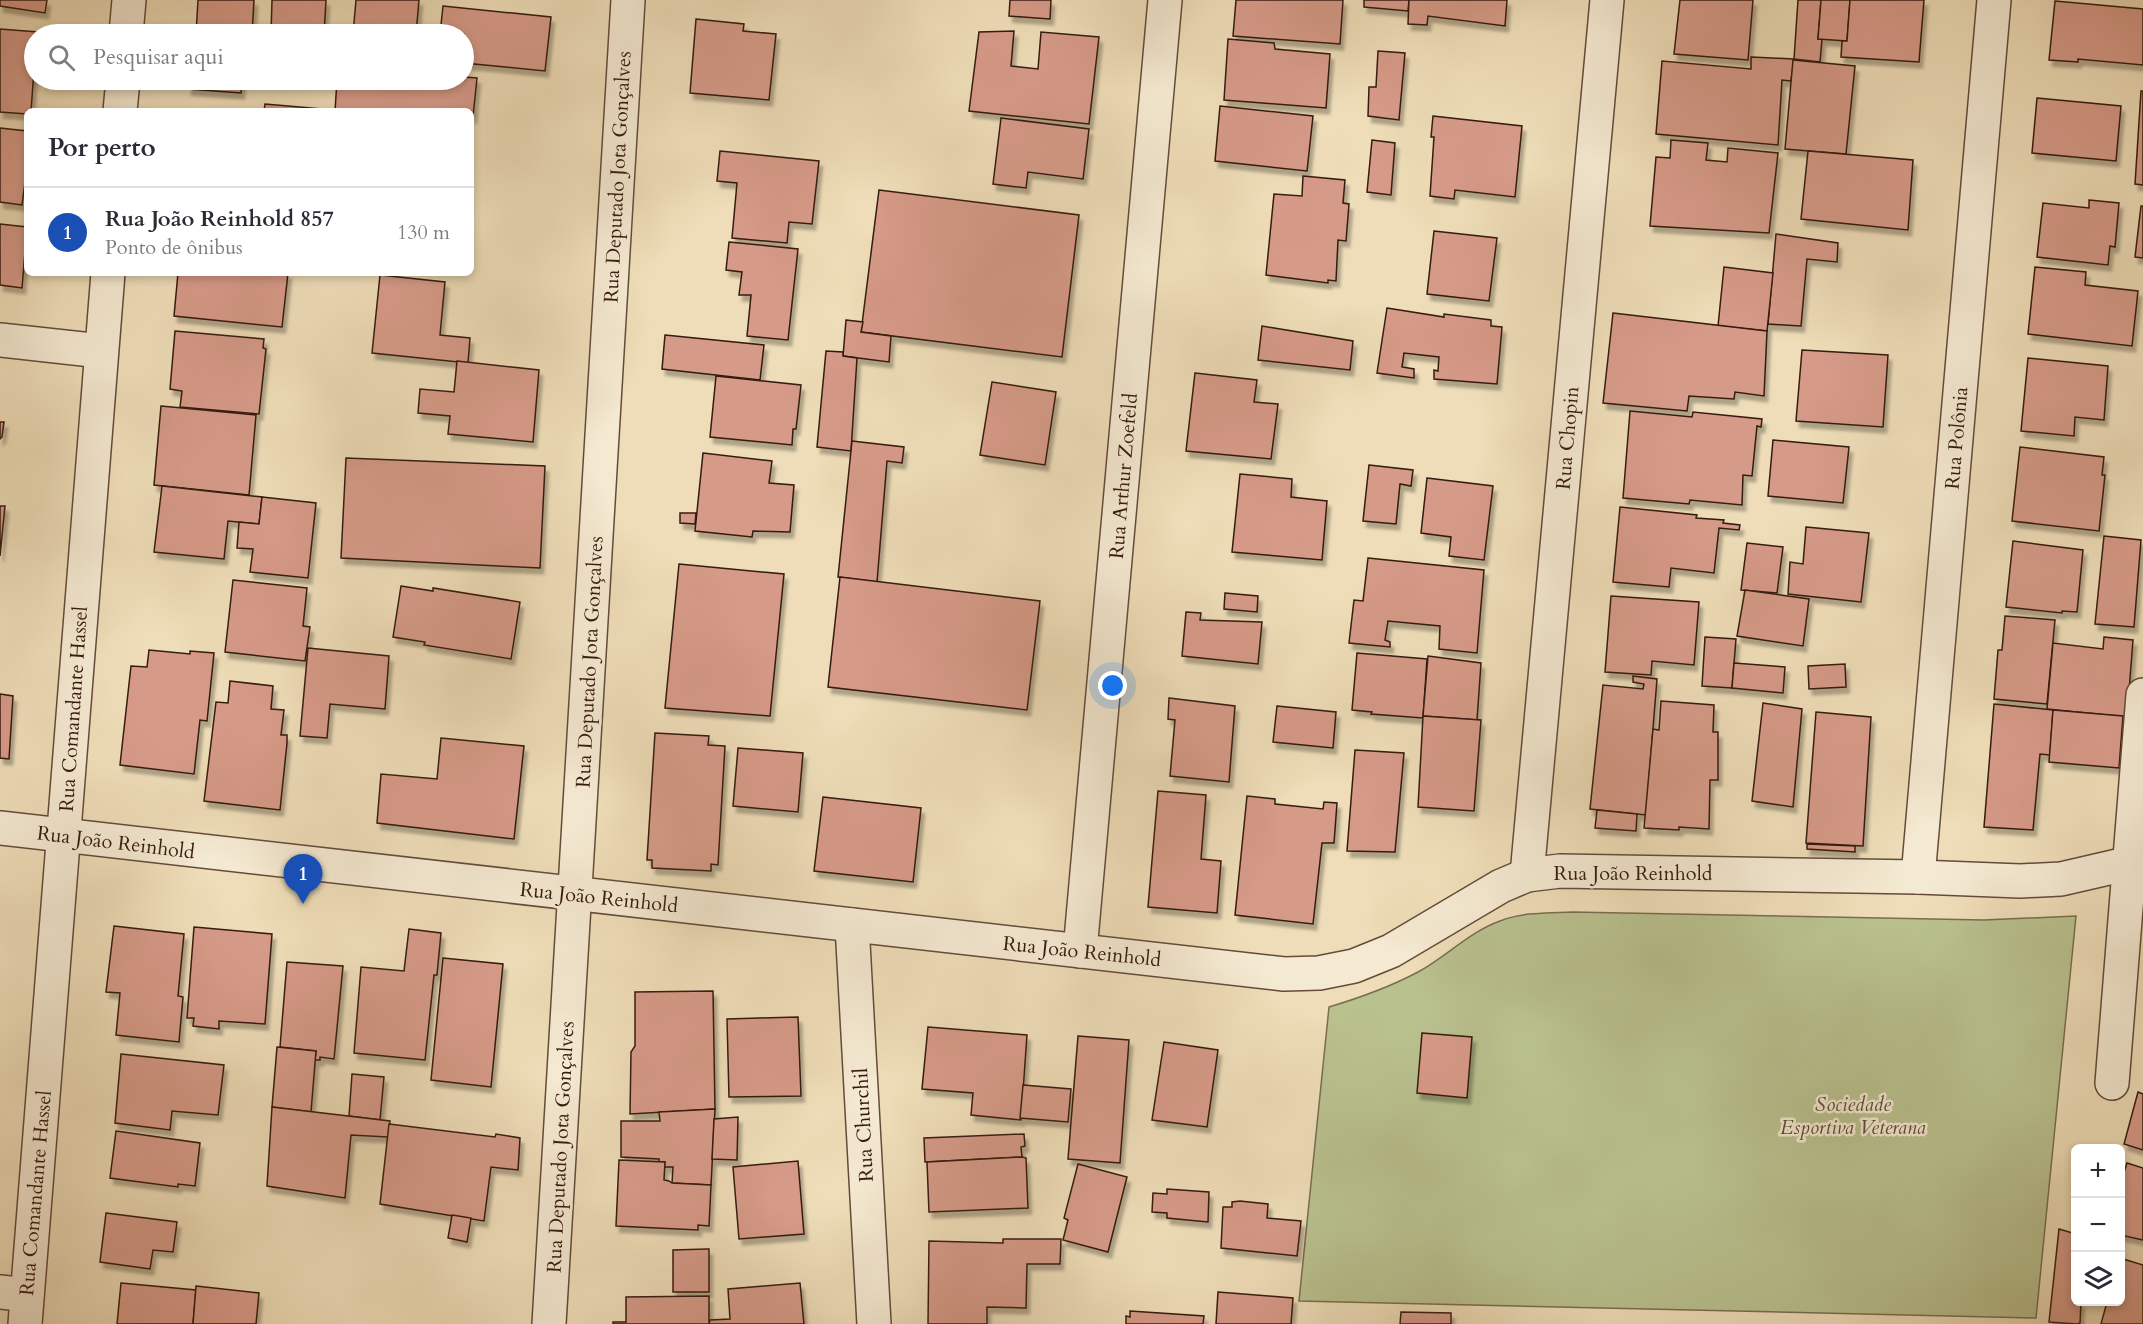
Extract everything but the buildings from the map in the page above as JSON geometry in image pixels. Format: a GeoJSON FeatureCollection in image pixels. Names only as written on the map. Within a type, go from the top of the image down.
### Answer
{"type":"FeatureCollection","features":[{"type":"Feature","properties":{"kind":"street"},"geometry":{"type":"LineString","coordinates":[[127,24],[129,0]]}},
{"type":"Feature","properties":{"kind":"street","name":"Rua Deputado Jota Gonçalves"},"geometry":{"type":"LineString","coordinates":[[549,1324],[628,0]]}},
{"type":"Feature","properties":{"kind":"street","name":"Rua Arthur Zoefeld"},"geometry":{"type":"LineString","coordinates":[[1080,951],[1166,0]]}},
{"type":"Feature","properties":{"kind":"street","name":"Rua Chopin"},"geometry":{"type":"LineString","coordinates":[[1527,875],[1606,0]]}},
{"type":"Feature","properties":{"kind":"street","name":"Rua Polônia"},"geometry":{"type":"LineString","coordinates":[[1918,877],[1994,0]]}},
{"type":"Feature","properties":{"kind":"street"},"geometry":{"type":"LineString","coordinates":[[120,108],[122,90]]}},
{"type":"Feature","properties":{"kind":"street","name":"Rua Comandante Hassel"},"geometry":{"type":"LineString","coordinates":[[17,1304],[63,835],[108,276]]}},
{"type":"Feature","properties":{"kind":"street"},"geometry":{"type":"LineString","coordinates":[[0,339],[101,351]]}},
{"type":"Feature","properties":{"kind":"street"},"geometry":{"type":"LineString","coordinates":[[2112,1083],[2136,860],[2143,695]]}},
{"type":"Feature","properties":{"kind":"street","name":"Rua João Reinhold"},"geometry":{"type":"LineString","coordinates":[[0,828],[1284,974],[1319,974],[1354,966],[1391,951],[1501,886],[1527,875],[1560,871],[2020,881],[2061,879],[2136,860]]}},
{"type":"Feature","properties":{"kind":"street","name":"Rua Churchil"},"geometry":{"type":"LineString","coordinates":[[852,925],[874,1324]]}},
{"type":"Feature","properties":{"kind":"green space","name":"Sociedade Esportiva Veterana"},"geometry":{"type":"Polygon","coordinates":[[[1572,912],[1984,920],[2076,916],[2036,1318],[1299,1301],[1329,1007],[1374,992],[1407,977],[1428,966],[1468,938],[1500,921],[1526,914],[1572,912]]]}},
{"type":"Feature","properties":{"kind":"place","name":"Rua João Reinhold 857"},"geometry":{"type":"Point","coordinates":[303,904]}}]}
